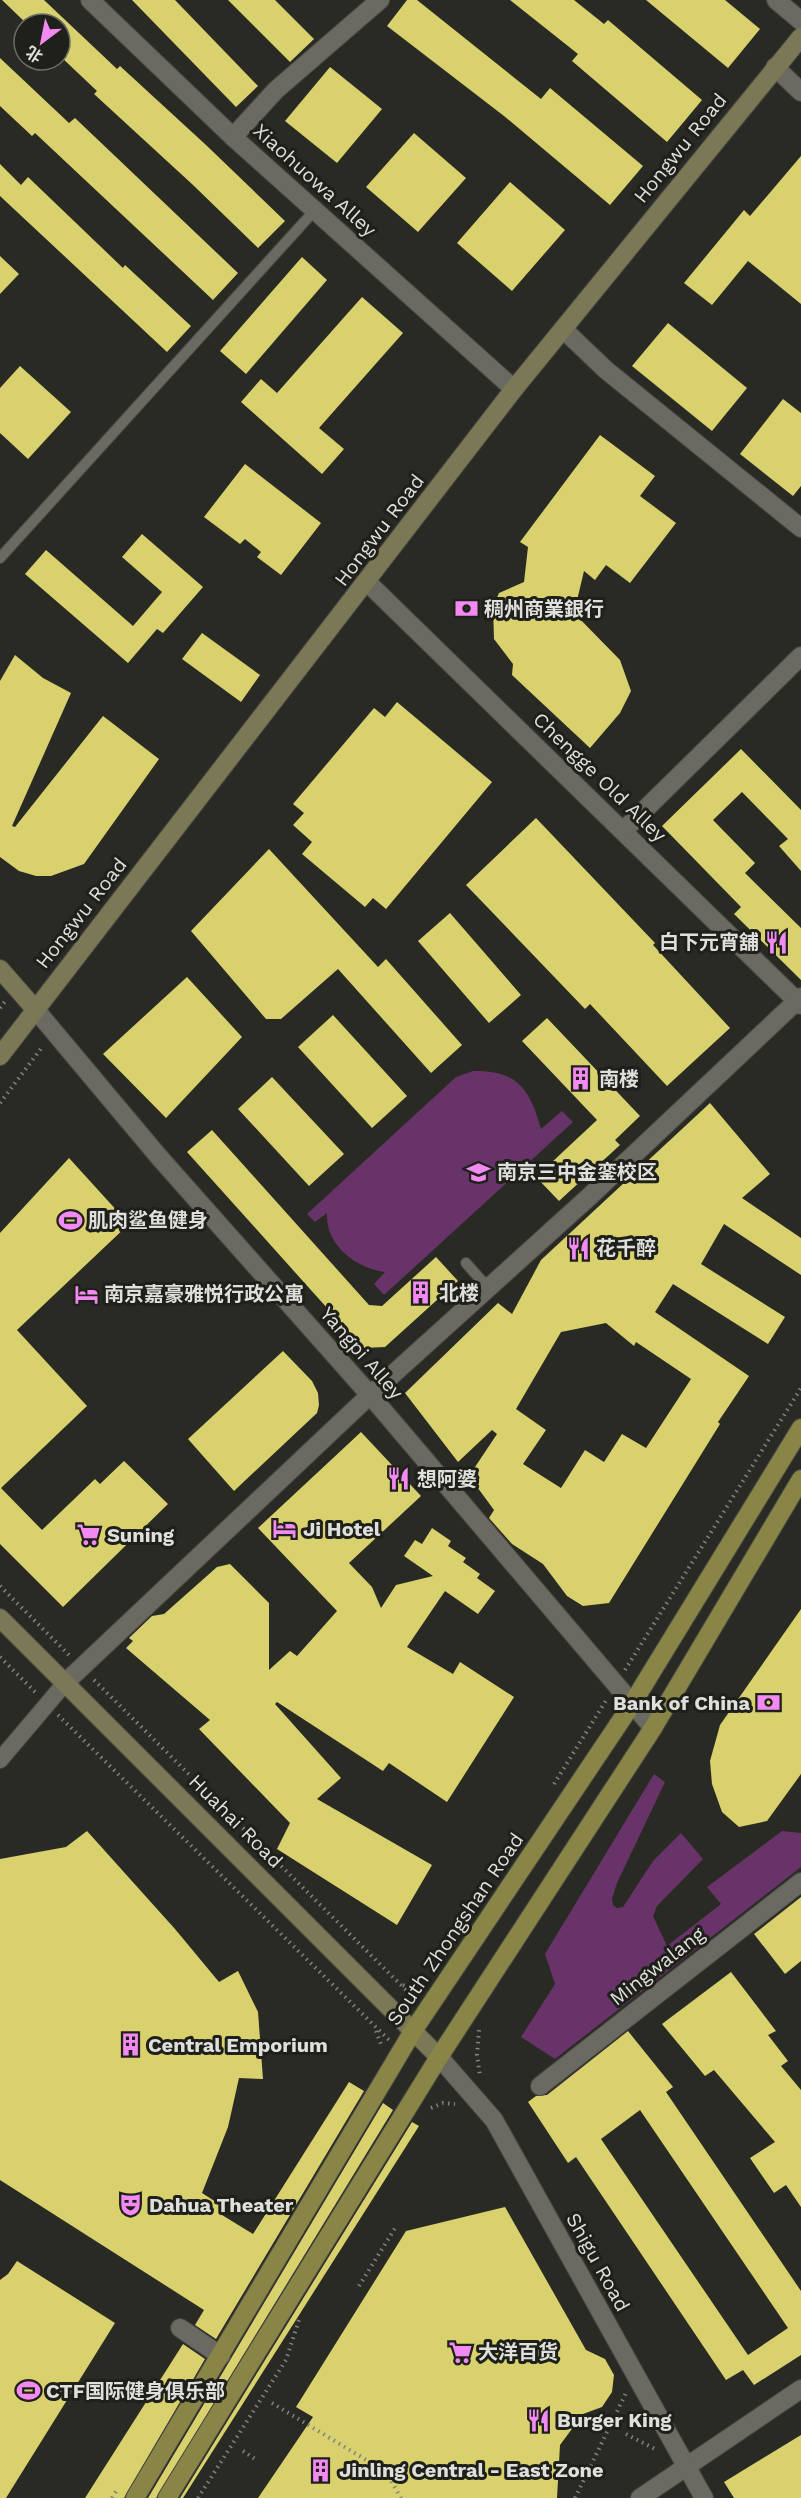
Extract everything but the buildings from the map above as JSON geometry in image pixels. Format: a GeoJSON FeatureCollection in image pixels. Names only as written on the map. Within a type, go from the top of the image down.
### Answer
{"type":"FeatureCollection","features":[{"type":"Feature","properties":{"kind":"main road","name":"Hongwu Road"},"geometry":{"type":"LineString","coordinates":[[0,1056],[514,389],[801,37]]}},
{"type":"Feature","properties":{"kind":"main road"},"geometry":{"type":"LineString","coordinates":[[0,969],[35,1009]]}},
{"type":"Feature","properties":{"kind":"main road"},"geometry":{"type":"LineString","coordinates":[[166,2498],[439,2057],[653,1728],[801,1479]]}},
{"type":"Feature","properties":{"kind":"main road","name":"Huahai Road"},"geometry":{"type":"LineString","coordinates":[[0,1618],[439,2057]]}},
{"type":"Feature","properties":{"kind":"main road","name":"South Zhongshan Road"},"geometry":{"type":"LineString","coordinates":[[279,2258],[413,2031],[632,1704]]}},
{"type":"Feature","properties":{"kind":"street","name":"Xiaohuowa Alley"},"geometry":{"type":"LineString","coordinates":[[90,0],[233,137],[514,389]]}},
{"type":"Feature","properties":{"kind":"street"},"geometry":{"type":"LineString","coordinates":[[233,137],[276,90],[380,0]]}},
{"type":"Feature","properties":{"kind":"street"},"geometry":{"type":"LineString","coordinates":[[776,0],[801,21]]}},
{"type":"Feature","properties":{"kind":"street"},"geometry":{"type":"LineString","coordinates":[[775,67],[801,92]]}},
{"type":"Feature","properties":{"kind":"street"},"geometry":{"type":"LineString","coordinates":[[563,329],[606,370],[801,528]]}},
{"type":"Feature","properties":{"kind":"street","name":"Chengge Old Alley"},"geometry":{"type":"LineString","coordinates":[[367,582],[799,1000]]}},
{"type":"Feature","properties":{"kind":"street"},"geometry":{"type":"LineString","coordinates":[[623,831],[801,656]]}},
{"type":"Feature","properties":{"kind":"street"},"geometry":{"type":"LineString","coordinates":[[0,1760],[66,1682],[370,1395],[598,1188],[799,1000]]}},
{"type":"Feature","properties":{"kind":"street","name":"Yangpi Alley"},"geometry":{"type":"LineString","coordinates":[[35,1009],[159,1157],[370,1395],[653,1728]]}},
{"type":"Feature","properties":{"kind":"street","name":"Mingwalang"},"geometry":{"type":"LineString","coordinates":[[540,2086],[801,1882]]}},
{"type":"Feature","properties":{"kind":"street","name":"Shigu Road"},"geometry":{"type":"LineString","coordinates":[[439,2057],[494,2120],[704,2498]]}},
{"type":"Feature","properties":{"kind":"street"},"geometry":{"type":"LineString","coordinates":[[180,2328],[221,2356]]}},
{"type":"Feature","properties":{"kind":"street"},"geometry":{"type":"LineString","coordinates":[[640,2498],[801,2389]]}},
{"type":"Feature","properties":{"kind":"lane"},"geometry":{"type":"LineString","coordinates":[[0,558],[315,210]]}},
{"type":"Feature","properties":{"kind":"lane"},"geometry":{"type":"LineString","coordinates":[[466,1263],[488,1288]]}},
{"type":"Feature","properties":{"kind":"lane"},"geometry":{"type":"LineString","coordinates":[[135,2498],[279,2258],[632,1704],[801,1428]]}},
{"type":"Feature","properties":{"kind":"path"},"geometry":{"type":"LineString","coordinates":[[0,1103],[54,1032]]}},
{"type":"Feature","properties":{"kind":"path"},"geometry":{"type":"LineString","coordinates":[[400,1984],[417,1988],[428,1984]]}},
{"type":"Feature","properties":{"kind":"path"},"geometry":{"type":"LineString","coordinates":[[373,2026],[380,2038],[381,2053]]}},
{"type":"Feature","properties":{"kind":"path"},"geometry":{"type":"LineString","coordinates":[[480,2029],[477,2055],[484,2085]]}},
{"type":"Feature","properties":{"kind":"path"},"geometry":{"type":"LineString","coordinates":[[430,2108],[443,2103],[461,2106]]}},
{"type":"Feature","properties":{"kind":"path"},"geometry":{"type":"LineString","coordinates":[[359,2286],[397,2225]]}},
{"type":"Feature","properties":{"kind":"path"},"geometry":{"type":"LineString","coordinates":[[576,2498],[626,2393]]}},
{"type":"Feature","properties":{"kind":"path"},"geometry":{"type":"LineString","coordinates":[[272,2403],[386,2472],[401,2498]]}},
{"type":"Feature","properties":{"kind":"path"},"geometry":{"type":"LineString","coordinates":[[626,2434],[663,2454]]}},
{"type":"Feature","properties":{"kind":"path"},"geometry":{"type":"LineString","coordinates":[[243,2451],[255,2459]]}},
{"type":"Feature","properties":{"kind":"shaded area"},"geometry":{"type":"Polygon","coordinates":[[[473,1071],[501,1074],[511,1078],[526,1093],[532,1103],[541,1129],[562,1111],[573,1122],[384,1295],[374,1284],[385,1272],[363,1266],[344,1253],[331,1235],[327,1213],[315,1222],[307,1214],[456,1077],[473,1071]]]}},
{"type":"Feature","properties":{"kind":"shaded area"},"geometry":{"type":"Polygon","coordinates":[[[654,1774],[665,1782],[612,1898],[613,1905],[617,1908],[623,1907],[653,1861],[681,1833],[703,1859],[657,1906],[653,1916],[667,1946],[721,1904],[707,1887],[782,1831],[801,1833],[801,1867],[555,2059],[521,2037],[555,1984],[545,1954],[654,1774]]]}},
{"type":"Feature","properties":{"kind":"place","name":"稠州商業銀行"},"geometry":{"type":"Point","coordinates":[466,609]}},
{"type":"Feature","properties":{"kind":"place","name":"白下元宵舖"},"geometry":{"type":"Point","coordinates":[777,942]}},
{"type":"Feature","properties":{"kind":"place","name":"南楼"},"geometry":{"type":"Point","coordinates":[581,1079]}},
{"type":"Feature","properties":{"kind":"place","name":"南京三中金銮校区"},"geometry":{"type":"Point","coordinates":[479,1172]}},
{"type":"Feature","properties":{"kind":"place","name":"肌肉鲨鱼健身"},"geometry":{"type":"Point","coordinates":[70,1220]}},
{"type":"Feature","properties":{"kind":"place","name":"花千醉"},"geometry":{"type":"Point","coordinates":[578,1248]}},
{"type":"Feature","properties":{"kind":"place","name":"北楼"},"geometry":{"type":"Point","coordinates":[421,1293]}},
{"type":"Feature","properties":{"kind":"place","name":"南京嘉豪雅悦行政公寓"},"geometry":{"type":"Point","coordinates":[86,1294]}},
{"type":"Feature","properties":{"kind":"place","name":"想阿婆"},"geometry":{"type":"Point","coordinates":[399,1479]}},
{"type":"Feature","properties":{"kind":"place","name":"Ji Hotel"},"geometry":{"type":"Point","coordinates":[285,1529]}},
{"type":"Feature","properties":{"kind":"place","name":"Suning"},"geometry":{"type":"Point","coordinates":[89,1535]}},
{"type":"Feature","properties":{"kind":"place","name":"Bank of China"},"geometry":{"type":"Point","coordinates":[768,1703]}},
{"type":"Feature","properties":{"kind":"place","name":"Central Emporium"},"geometry":{"type":"Point","coordinates":[130,2045]}},
{"type":"Feature","properties":{"kind":"place","name":"Dahua Theater"},"geometry":{"type":"Point","coordinates":[131,2205]}},
{"type":"Feature","properties":{"kind":"place","name":"大洋百货"},"geometry":{"type":"Point","coordinates":[460,2352]}},
{"type":"Feature","properties":{"kind":"place","name":"CTF国际健身俱乐部"},"geometry":{"type":"Point","coordinates":[28,2391]}},
{"type":"Feature","properties":{"kind":"place","name":"Burger King"},"geometry":{"type":"Point","coordinates":[539,2420]}},
{"type":"Feature","properties":{"kind":"place","name":"Jinling Central - East Zone"},"geometry":{"type":"Point","coordinates":[321,2470]}}]}
